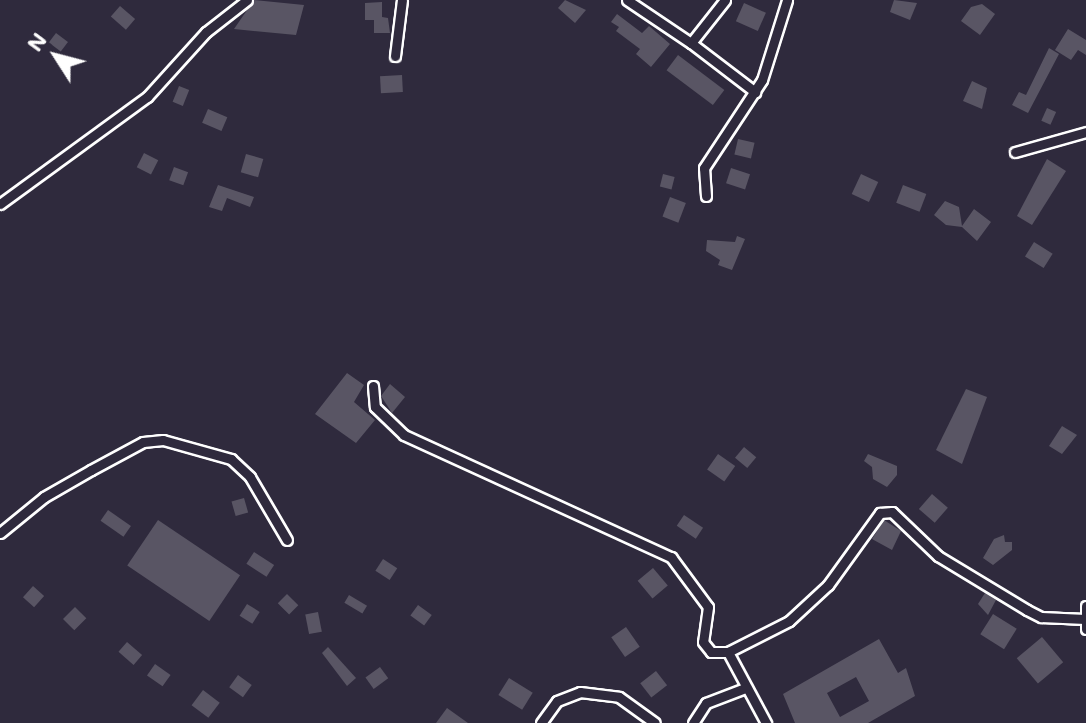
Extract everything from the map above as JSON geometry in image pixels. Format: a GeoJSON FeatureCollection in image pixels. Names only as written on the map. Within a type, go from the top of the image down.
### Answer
{"type":"FeatureCollection","features":[{"type":"Feature","properties":{"kind":"street"},"geometry":{"type":"LineString","coordinates":[[0,204],[147,97],[206,32],[247,0]]}},
{"type":"Feature","properties":{"kind":"street"},"geometry":{"type":"LineString","coordinates":[[395,56],[402,0]]}},
{"type":"Feature","properties":{"kind":"street"},"geometry":{"type":"LineString","coordinates":[[627,0],[691,43],[755,92]]}},
{"type":"Feature","properties":{"kind":"street"},"geometry":{"type":"LineString","coordinates":[[691,43],[725,0]]}},
{"type":"Feature","properties":{"kind":"street"},"geometry":{"type":"LineString","coordinates":[[706,196],[704,168],[712,151],[755,92],[771,61],[787,0]]}},
{"type":"Feature","properties":{"kind":"street"},"geometry":{"type":"LineString","coordinates":[[1015,152],[1086,132]]}},
{"type":"Feature","properties":{"kind":"street"},"geometry":{"type":"LineString","coordinates":[[373,386],[375,407],[404,435],[671,557],[708,607],[705,647],[728,652],[789,621],[828,585],[880,513],[892,512],[938,556],[1041,617],[1085,624],[1086,606]]}},
{"type":"Feature","properties":{"kind":"street"},"geometry":{"type":"LineString","coordinates":[[0,533],[44,497],[91,470],[143,442],[163,440],[231,459],[250,477],[287,540]]}},
{"type":"Feature","properties":{"kind":"street"},"geometry":{"type":"LineString","coordinates":[[728,652],[766,723]]}},
{"type":"Feature","properties":{"kind":"street"},"geometry":{"type":"LineString","coordinates":[[693,723],[706,703],[745,688]]}},
{"type":"Feature","properties":{"kind":"street"},"geometry":{"type":"LineString","coordinates":[[541,723],[557,701],[580,692],[619,697],[655,723]]}},
{"type":"Feature","properties":{"kind":"building"},"geometry":{"type":"Polygon","coordinates":[[[254,0],[304,5],[296,35],[234,29],[254,0]]]}},
{"type":"Feature","properties":{"kind":"building"},"geometry":{"type":"Polygon","coordinates":[[[565,0],[586,10],[575,23],[558,8],[565,0]]]}},
{"type":"Feature","properties":{"kind":"building"},"geometry":{"type":"Polygon","coordinates":[[[894,0],[917,3],[910,20],[890,12],[894,0]]]}},
{"type":"Feature","properties":{"kind":"building"},"geometry":{"type":"Polygon","coordinates":[[[382,2],[382,17],[388,18],[390,33],[374,33],[374,20],[365,20],[365,3],[382,2]]]}},
{"type":"Feature","properties":{"kind":"building"},"geometry":{"type":"Polygon","coordinates":[[[744,3],[766,13],[758,31],[736,21],[744,3]]]}},
{"type":"Feature","properties":{"kind":"building"},"geometry":{"type":"Polygon","coordinates":[[[982,4],[995,14],[980,35],[961,21],[971,7],[982,4]]]}},
{"type":"Feature","properties":{"kind":"building"},"geometry":{"type":"Polygon","coordinates":[[[120,6],[135,19],[126,30],[111,17],[120,6]]]}},
{"type":"Feature","properties":{"kind":"building"},"geometry":{"type":"Polygon","coordinates":[[[617,14],[642,33],[649,26],[670,44],[651,67],[636,54],[640,49],[616,31],[619,27],[611,22],[617,14]]]}},
{"type":"Feature","properties":{"kind":"building"},"geometry":{"type":"Polygon","coordinates":[[[1068,29],[1086,40],[1086,55],[1078,50],[1071,60],[1055,50],[1068,29]]]}},
{"type":"Feature","properties":{"kind":"building"},"geometry":{"type":"Polygon","coordinates":[[[56,33],[68,42],[61,52],[49,43],[56,33]]]}},
{"type":"Feature","properties":{"kind":"building"},"geometry":{"type":"Polygon","coordinates":[[[1049,48],[1059,54],[1028,113],[1012,105],[1019,92],[1026,95],[1049,48]]]}},
{"type":"Feature","properties":{"kind":"building"},"geometry":{"type":"Polygon","coordinates":[[[678,55],[724,90],[713,105],[667,70],[678,55]]]}},
{"type":"Feature","properties":{"kind":"building"},"geometry":{"type":"Polygon","coordinates":[[[402,75],[403,92],[381,93],[380,76],[402,75]]]}},
{"type":"Feature","properties":{"kind":"building"},"geometry":{"type":"Polygon","coordinates":[[[972,81],[987,88],[982,109],[963,101],[972,81]]]}},
{"type":"Feature","properties":{"kind":"building"},"geometry":{"type":"Polygon","coordinates":[[[179,86],[189,90],[183,106],[173,102],[179,86]]]}},
{"type":"Feature","properties":{"kind":"building"},"geometry":{"type":"Polygon","coordinates":[[[1047,108],[1056,112],[1050,125],[1041,121],[1047,108]]]}},
{"type":"Feature","properties":{"kind":"building"},"geometry":{"type":"Polygon","coordinates":[[[208,109],[227,117],[221,131],[202,123],[208,109]]]}},
{"type":"Feature","properties":{"kind":"building"},"geometry":{"type":"Polygon","coordinates":[[[738,139],[755,143],[751,158],[734,155],[738,139]]]}},
{"type":"Feature","properties":{"kind":"building"},"geometry":{"type":"Polygon","coordinates":[[[144,153],[158,160],[151,175],[137,167],[144,153]]]}},
{"type":"Feature","properties":{"kind":"building"},"geometry":{"type":"Polygon","coordinates":[[[246,154],[263,159],[258,177],[241,172],[246,154]]]}},
{"type":"Feature","properties":{"kind":"building"},"geometry":{"type":"Polygon","coordinates":[[[1047,159],[1066,171],[1032,225],[1017,216],[1047,159]]]}},
{"type":"Feature","properties":{"kind":"building"},"geometry":{"type":"Polygon","coordinates":[[[174,167],[188,172],[183,185],[169,180],[174,167]]]}},
{"type":"Feature","properties":{"kind":"building"},"geometry":{"type":"Polygon","coordinates":[[[731,168],[750,174],[745,189],[726,183],[731,168]]]}},
{"type":"Feature","properties":{"kind":"building"},"geometry":{"type":"Polygon","coordinates":[[[663,174],[675,177],[671,190],[660,187],[663,174]]]}},
{"type":"Feature","properties":{"kind":"building"},"geometry":{"type":"Polygon","coordinates":[[[861,174],[878,182],[869,202],[852,194],[861,174]]]}},
{"type":"Feature","properties":{"kind":"building"},"geometry":{"type":"Polygon","coordinates":[[[218,185],[254,197],[250,207],[227,198],[222,211],[209,207],[218,185]]]}},
{"type":"Feature","properties":{"kind":"building"},"geometry":{"type":"Polygon","coordinates":[[[903,185],[926,194],[920,212],[896,203],[903,185]]]}},
{"type":"Feature","properties":{"kind":"building"},"geometry":{"type":"Polygon","coordinates":[[[670,197],[686,203],[678,223],[662,217],[670,197]]]}},
{"type":"Feature","properties":{"kind":"building"},"geometry":{"type":"Polygon","coordinates":[[[945,201],[959,207],[962,226],[974,209],[991,222],[977,241],[962,227],[946,225],[934,215],[945,201]]]}},
{"type":"Feature","properties":{"kind":"building"},"geometry":{"type":"Polygon","coordinates":[[[737,236],[745,239],[732,270],[718,265],[720,260],[706,251],[707,240],[735,242],[737,236]]]}},
{"type":"Feature","properties":{"kind":"building"},"geometry":{"type":"Polygon","coordinates":[[[1034,242],[1053,254],[1044,268],[1025,256],[1034,242]]]}},
{"type":"Feature","properties":{"kind":"building"},"geometry":{"type":"Polygon","coordinates":[[[347,373],[364,385],[354,402],[375,420],[356,443],[315,414],[347,373]]]}},
{"type":"Feature","properties":{"kind":"building"},"geometry":{"type":"Polygon","coordinates":[[[390,384],[405,397],[392,413],[381,396],[390,384]]]}},
{"type":"Feature","properties":{"kind":"building"},"geometry":{"type":"Polygon","coordinates":[[[966,389],[987,397],[962,464],[936,450],[966,389]]]}},
{"type":"Feature","properties":{"kind":"building"},"geometry":{"type":"Polygon","coordinates":[[[1062,426],[1077,435],[1062,454],[1049,446],[1062,426]]]}},
{"type":"Feature","properties":{"kind":"building"},"geometry":{"type":"Polygon","coordinates":[[[744,447],[756,457],[747,468],[735,458],[744,447]]]}},
{"type":"Feature","properties":{"kind":"building"},"geometry":{"type":"Polygon","coordinates":[[[718,454],[735,466],[724,482],[707,470],[718,454]]]}},
{"type":"Feature","properties":{"kind":"building"},"geometry":{"type":"Polygon","coordinates":[[[868,454],[897,466],[897,475],[887,487],[873,479],[872,467],[864,461],[868,454]]]}},
{"type":"Feature","properties":{"kind":"building"},"geometry":{"type":"Polygon","coordinates":[[[932,494],[948,508],[935,523],[919,509],[932,494]]]}},
{"type":"Feature","properties":{"kind":"building"},"geometry":{"type":"Polygon","coordinates":[[[244,498],[248,512],[236,516],[232,502],[244,498]]]}},
{"type":"Feature","properties":{"kind":"building"},"geometry":{"type":"Polygon","coordinates":[[[108,510],[131,526],[123,537],[101,521],[108,510]]]}},
{"type":"Feature","properties":{"kind":"building"},"geometry":{"type":"Polygon","coordinates":[[[684,515],[703,528],[696,539],[677,526],[684,515]]]}},
{"type":"Feature","properties":{"kind":"building"},"geometry":{"type":"Polygon","coordinates":[[[158,520],[240,575],[209,621],[127,566],[158,520]]]}},
{"type":"Feature","properties":{"kind":"building"},"geometry":{"type":"Polygon","coordinates":[[[884,520],[901,531],[892,550],[872,539],[884,520]]]}},
{"type":"Feature","properties":{"kind":"building"},"geometry":{"type":"Polygon","coordinates":[[[1004,535],[1005,542],[1012,542],[1012,550],[993,565],[983,558],[994,539],[1004,535]]]}},
{"type":"Feature","properties":{"kind":"building"},"geometry":{"type":"Polygon","coordinates":[[[254,552],[274,565],[267,577],[246,564],[254,552]]]}},
{"type":"Feature","properties":{"kind":"building"},"geometry":{"type":"Polygon","coordinates":[[[383,559],[397,568],[390,580],[375,571],[383,559]]]}},
{"type":"Feature","properties":{"kind":"building"},"geometry":{"type":"Polygon","coordinates":[[[653,568],[668,586],[652,598],[638,581],[653,568]]]}},
{"type":"Feature","properties":{"kind":"building"},"geometry":{"type":"Polygon","coordinates":[[[33,586],[44,596],[34,607],[23,597],[33,586]]]}},
{"type":"Feature","properties":{"kind":"building"},"geometry":{"type":"Polygon","coordinates":[[[985,593],[996,600],[988,615],[978,604],[985,593]]]}},
{"type":"Feature","properties":{"kind":"building"},"geometry":{"type":"Polygon","coordinates":[[[287,594],[298,605],[289,615],[278,603],[287,594]]]}},
{"type":"Feature","properties":{"kind":"building"},"geometry":{"type":"Polygon","coordinates":[[[349,595],[367,606],[362,614],[344,603],[349,595]]]}},
{"type":"Feature","properties":{"kind":"building"},"geometry":{"type":"Polygon","coordinates":[[[247,604],[260,612],[252,624],[240,616],[247,604]]]}},
{"type":"Feature","properties":{"kind":"building"},"geometry":{"type":"Polygon","coordinates":[[[418,605],[432,615],[424,626],[410,616],[418,605]]]}},
{"type":"Feature","properties":{"kind":"building"},"geometry":{"type":"Polygon","coordinates":[[[75,607],[86,618],[74,630],[63,619],[75,607]]]}},
{"type":"Feature","properties":{"kind":"building"},"geometry":{"type":"Polygon","coordinates":[[[318,612],[322,632],[309,634],[305,614],[318,612]]]}},
{"type":"Feature","properties":{"kind":"building"},"geometry":{"type":"Polygon","coordinates":[[[993,614],[1017,629],[1004,649],[980,634],[993,614]]]}},
{"type":"Feature","properties":{"kind":"building"},"geometry":{"type":"Polygon","coordinates":[[[626,627],[640,647],[625,657],[611,637],[626,627]]]}},
{"type":"Feature","properties":{"kind":"building"},"geometry":{"type":"Polygon","coordinates":[[[1042,637],[1063,662],[1038,683],[1017,658],[1042,637]]]}},
{"type":"Feature","properties":{"kind":"building"},"geometry":{"type":"Polygon","coordinates":[[[879,639],[898,673],[906,668],[915,696],[868,723],[795,723],[783,694],[879,639]],[[856,677],[827,693],[840,717],[869,701],[856,677]]]}},
{"type":"Feature","properties":{"kind":"building"},"geometry":{"type":"Polygon","coordinates":[[[127,642],[142,655],[134,665],[118,652],[127,642]]]}},
{"type":"Feature","properties":{"kind":"building"},"geometry":{"type":"Polygon","coordinates":[[[328,647],[356,678],[347,686],[322,653],[328,647]]]}},
{"type":"Feature","properties":{"kind":"building"},"geometry":{"type":"Polygon","coordinates":[[[155,664],[171,675],[163,686],[147,675],[155,664]]]}},
{"type":"Feature","properties":{"kind":"building"},"geometry":{"type":"Polygon","coordinates":[[[380,667],[388,678],[374,689],[365,678],[380,667]]]}},
{"type":"Feature","properties":{"kind":"building"},"geometry":{"type":"Polygon","coordinates":[[[656,671],[667,685],[651,697],[640,683],[656,671]]]}},
{"type":"Feature","properties":{"kind":"building"},"geometry":{"type":"Polygon","coordinates":[[[238,675],[252,685],[243,697],[229,687],[238,675]]]}},
{"type":"Feature","properties":{"kind":"building"},"geometry":{"type":"Polygon","coordinates":[[[509,678],[533,693],[522,710],[498,695],[509,678]]]}},
{"type":"Feature","properties":{"kind":"building"},"geometry":{"type":"Polygon","coordinates":[[[203,690],[220,703],[208,718],[192,705],[203,690]]]}},
{"type":"Feature","properties":{"kind":"building"},"geometry":{"type":"Polygon","coordinates":[[[447,708],[468,723],[436,723],[447,708]]]}}]}
